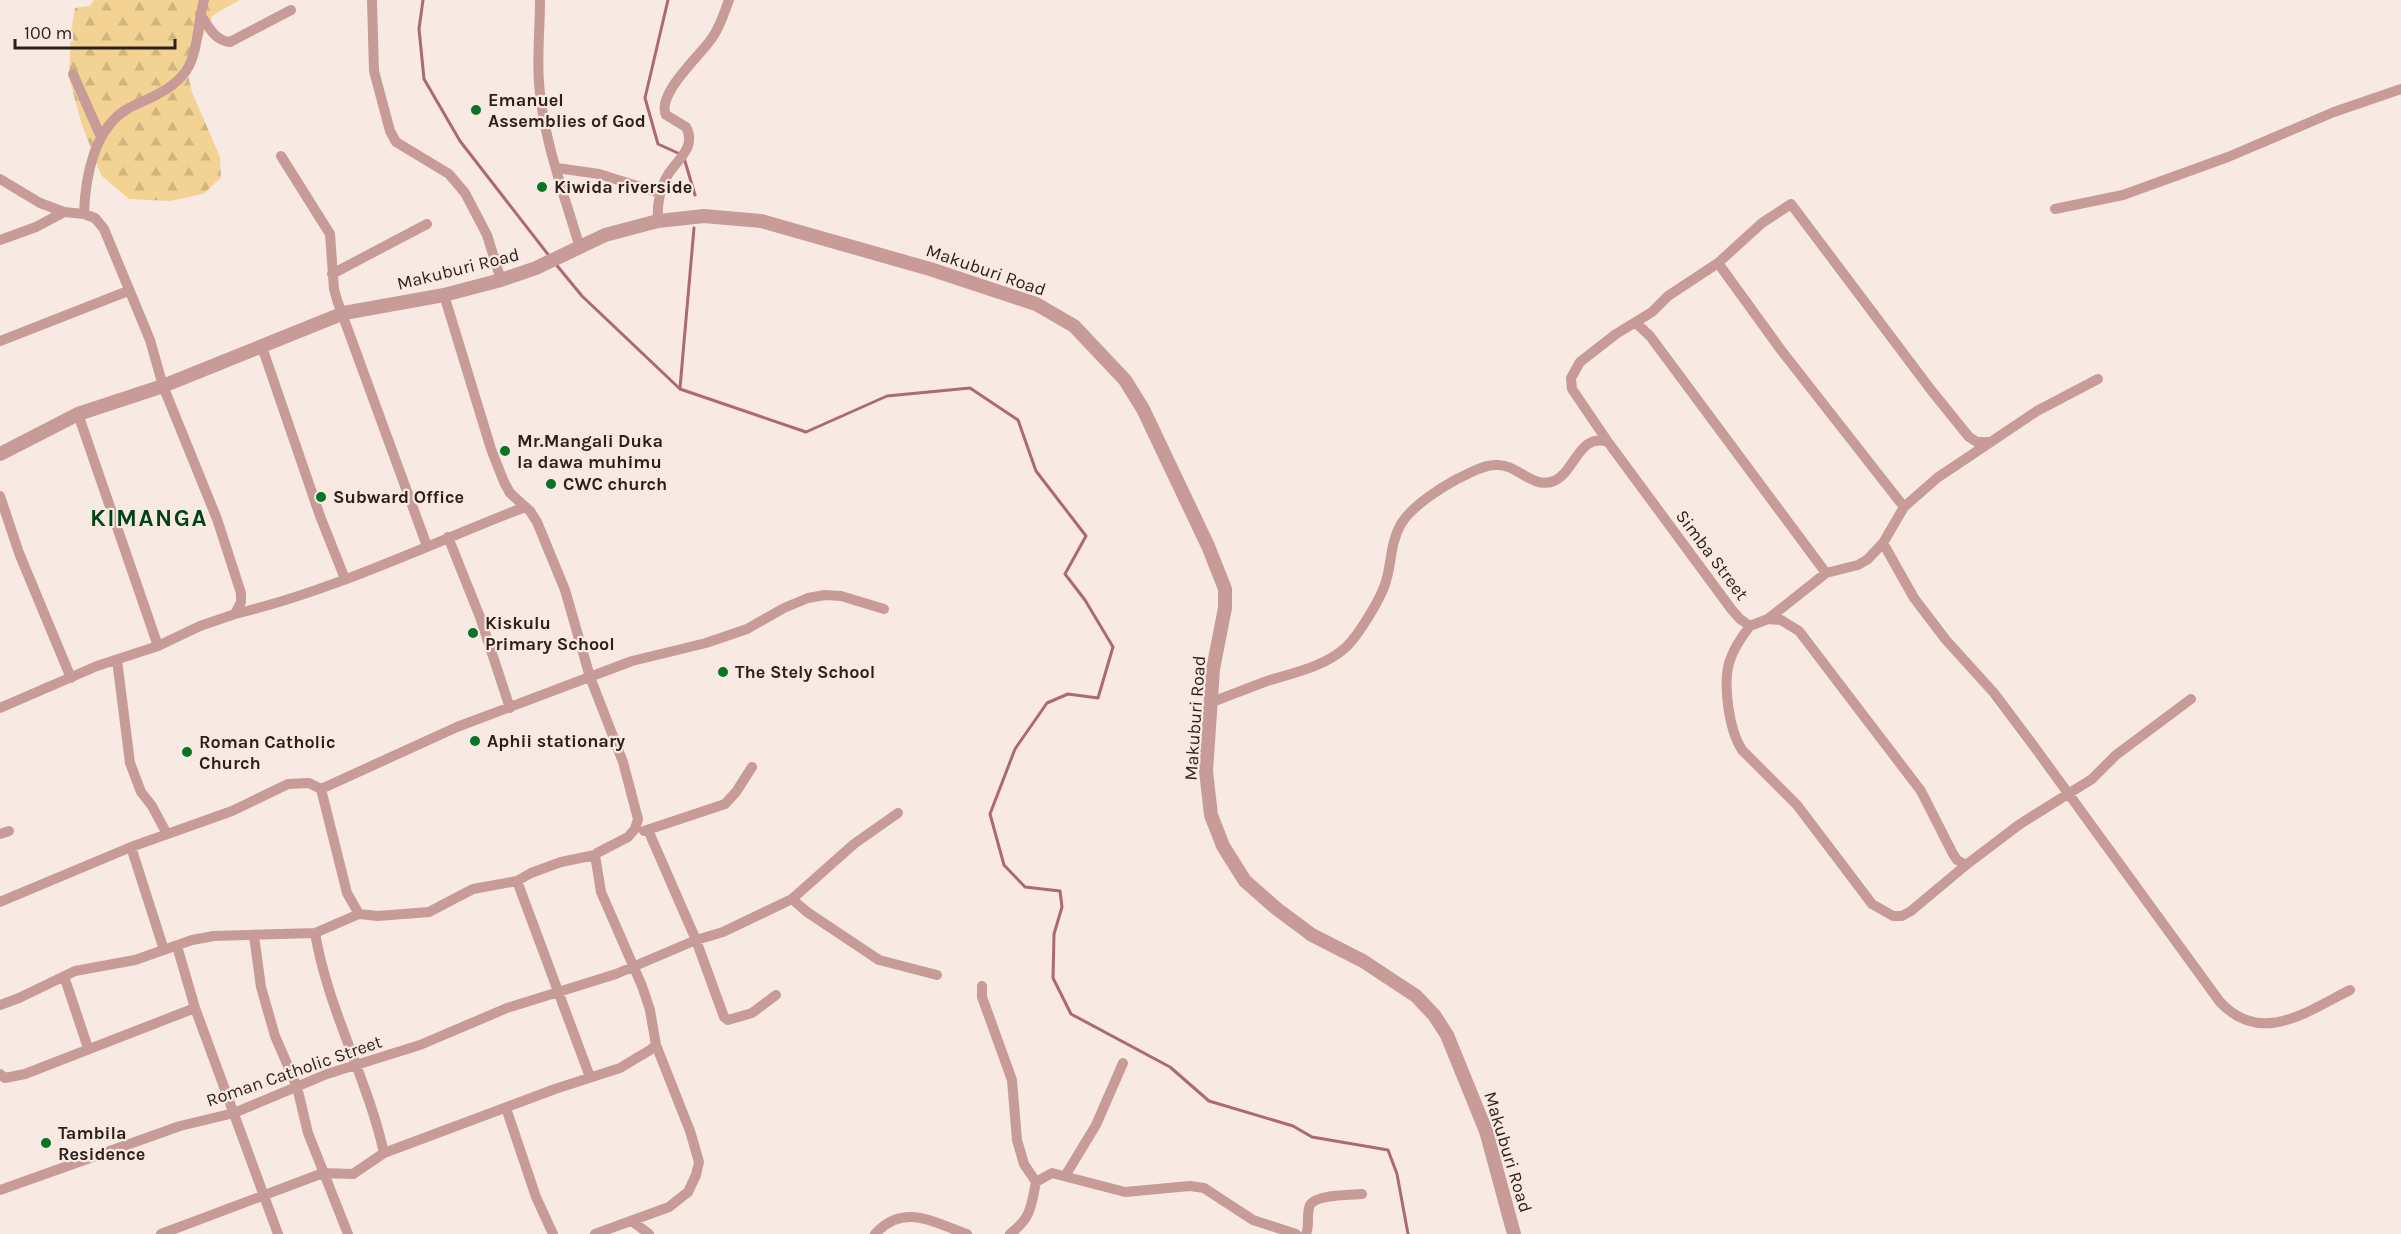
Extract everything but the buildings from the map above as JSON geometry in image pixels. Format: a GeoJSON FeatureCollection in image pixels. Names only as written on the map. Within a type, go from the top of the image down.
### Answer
{"type":"FeatureCollection","features":[{"type":"Feature","properties":{"kind":"street"},"geometry":{"type":"LineString","coordinates":[[84,214],[85,194],[101,137],[116,117],[164,91],[183,76],[191,61],[204,0]]}},
{"type":"Feature","properties":{"kind":"street"},"geometry":{"type":"LineString","coordinates":[[372,0],[374,71],[390,130],[396,142],[449,174],[465,193],[487,235],[501,280]]}},
{"type":"Feature","properties":{"kind":"street"},"geometry":{"type":"LineString","coordinates":[[540,0],[539,83],[543,111],[579,248]]}},
{"type":"Feature","properties":{"kind":"street"},"geometry":{"type":"LineString","coordinates":[[657,221],[660,192],[666,178],[684,155],[690,143],[686,127],[666,116],[664,104],[673,87],[714,35],[729,0]]}},
{"type":"Feature","properties":{"kind":"street"},"geometry":{"type":"LineString","coordinates":[[200,14],[215,36],[222,41],[230,42],[291,10]]}},
{"type":"Feature","properties":{"kind":"street"},"geometry":{"type":"LineString","coordinates":[[73,74],[101,137]]}},
{"type":"Feature","properties":{"kind":"street"},"geometry":{"type":"LineString","coordinates":[[2055,209],[2133,192],[2228,157],[2334,112],[2401,89]]}},
{"type":"Feature","properties":{"kind":"street"},"geometry":{"type":"LineString","coordinates":[[281,156],[327,227],[332,241],[334,288],[427,546]]}},
{"type":"Feature","properties":{"kind":"street"},"geometry":{"type":"LineString","coordinates":[[557,168],[599,174],[660,192]]}},
{"type":"Feature","properties":{"kind":"street"},"geometry":{"type":"LineString","coordinates":[[0,179],[24,194],[64,212],[84,214],[95,218],[104,229],[150,340],[163,386],[217,519],[241,593],[241,602],[235,614]]}},
{"type":"Feature","properties":{"kind":"street"},"geometry":{"type":"LineString","coordinates":[[1826,573],[1650,336],[1636,323],[1652,312],[1668,296],[1718,263],[1762,224],[1791,204],[1969,437],[1984,443],[1994,441]]}},
{"type":"Feature","properties":{"kind":"street"},"geometry":{"type":"LineString","coordinates":[[0,240],[36,227],[64,212]]}},
{"type":"Feature","properties":{"kind":"street","name":"Makuburi Road"},"geometry":{"type":"LineString","coordinates":[[0,454],[78,414],[163,386],[344,313],[444,295],[501,280],[536,268],[605,235],[657,221],[704,216],[762,221],[930,268],[1036,304],[1074,326],[1125,380],[1143,409],[1208,546],[1225,589],[1225,608],[1213,669],[1206,771],[1211,815],[1223,846],[1245,881],[1276,909],[1312,935],[1363,961],[1416,996],[1434,1015],[1447,1035],[1486,1131],[1514,1234]]}},
{"type":"Feature","properties":{"kind":"street"},"geometry":{"type":"LineString","coordinates":[[333,274],[427,224]]}},
{"type":"Feature","properties":{"kind":"street"},"geometry":{"type":"LineString","coordinates":[[1718,263],[1781,350],[1904,507]]}},
{"type":"Feature","properties":{"kind":"street"},"geometry":{"type":"LineString","coordinates":[[0,341],[128,291]]}},
{"type":"Feature","properties":{"kind":"street"},"geometry":{"type":"LineString","coordinates":[[444,295],[491,449],[504,482],[510,493],[537,522],[565,590],[590,676],[623,762],[638,819],[635,829],[628,837]]}},
{"type":"Feature","properties":{"kind":"street","name":"Simba Street"},"geometry":{"type":"LineString","coordinates":[[1636,323],[1616,334],[1580,362],[1571,378],[1572,388],[1608,442],[1732,610],[1750,626],[1768,619],[1826,573],[1858,566],[1868,559],[1883,543],[1904,507],[1937,478],[2037,411],[2098,379]]}},
{"type":"Feature","properties":{"kind":"street"},"geometry":{"type":"LineString","coordinates":[[262,347],[320,516],[345,579]]}},
{"type":"Feature","properties":{"kind":"street"},"geometry":{"type":"LineString","coordinates":[[78,414],[158,646]]}},
{"type":"Feature","properties":{"kind":"street"},"geometry":{"type":"LineString","coordinates":[[1212,702],[1335,656],[1352,641],[1386,581],[1390,550],[1401,523],[1428,497],[1456,479],[1499,465],[1520,473],[1535,483],[1546,484],[1557,480],[1588,443],[1601,440],[1608,442]]}},
{"type":"Feature","properties":{"kind":"street"},"geometry":{"type":"LineString","coordinates":[[0,496],[19,552],[71,678]]}},
{"type":"Feature","properties":{"kind":"street"},"geometry":{"type":"LineString","coordinates":[[0,708],[71,678],[158,646],[200,626],[392,562],[525,507]]}},
{"type":"Feature","properties":{"kind":"street"},"geometry":{"type":"LineString","coordinates":[[448,537],[480,617],[510,708]]}},
{"type":"Feature","properties":{"kind":"street"},"geometry":{"type":"LineString","coordinates":[[1883,543],[1914,598],[1946,640],[1994,693],[2230,1013],[2243,1021],[2258,1025],[2273,1024],[2303,1013],[2350,990]]}},
{"type":"Feature","properties":{"kind":"street"},"geometry":{"type":"LineString","coordinates":[[321,789],[422,741],[510,708],[537,695],[632,661],[706,644],[747,629],[784,608],[808,598],[825,595],[840,596],[885,609]]}},
{"type":"Feature","properties":{"kind":"street"},"geometry":{"type":"LineString","coordinates":[[1768,619],[1781,620],[1799,631],[1921,791],[1953,854],[1966,866]]}},
{"type":"Feature","properties":{"kind":"street"},"geometry":{"type":"LineString","coordinates":[[1750,626],[1729,662],[1728,705],[1735,739],[1742,750],[1797,805],[1872,904],[1893,916],[1902,916],[1911,911],[2020,824],[2092,779],[2116,755],[2191,699]]}},
{"type":"Feature","properties":{"kind":"street"},"geometry":{"type":"LineString","coordinates":[[117,660],[130,763],[141,792],[152,806],[166,834]]}},
{"type":"Feature","properties":{"kind":"street"},"geometry":{"type":"LineString","coordinates":[[0,1005],[82,969],[135,960],[192,940],[214,936],[315,933],[359,914],[378,916],[429,912],[473,889],[517,881],[561,862],[595,855],[602,849],[628,837],[725,804],[736,792],[752,767]]}},
{"type":"Feature","properties":{"kind":"street"},"geometry":{"type":"LineString","coordinates":[[0,902],[130,848],[232,811],[288,784],[309,783],[321,789],[347,893],[359,914]]}},
{"type":"Feature","properties":{"kind":"street","name":"Roman Catholic Street"},"geometry":{"type":"LineString","coordinates":[[0,1190],[180,1126],[234,1113],[297,1086],[420,1045],[507,1008],[632,968],[696,940],[723,932],[792,899],[854,844],[898,813]]}},
{"type":"Feature","properties":{"kind":"street"},"geometry":{"type":"LineString","coordinates":[[648,830],[696,940],[725,1019],[752,1013],[776,995]]}},
{"type":"Feature","properties":{"kind":"street"},"geometry":{"type":"LineString","coordinates":[[130,848],[164,950]]}},
{"type":"Feature","properties":{"kind":"street"},"geometry":{"type":"LineString","coordinates":[[595,855],[601,892],[632,968],[642,986],[650,1010],[656,1045],[690,1131],[699,1162],[688,1192],[669,1207],[595,1234]]}},
{"type":"Feature","properties":{"kind":"street"},"geometry":{"type":"LineString","coordinates":[[517,881],[590,1077]]}},
{"type":"Feature","properties":{"kind":"street"},"geometry":{"type":"LineString","coordinates":[[792,899],[807,912],[879,960],[937,975]]}},
{"type":"Feature","properties":{"kind":"street"},"geometry":{"type":"LineString","coordinates":[[315,933],[321,966],[332,1003],[373,1110],[384,1153]]}},
{"type":"Feature","properties":{"kind":"street"},"geometry":{"type":"LineString","coordinates":[[254,936],[264,997],[275,1036],[297,1086],[305,1122],[348,1234]]}},
{"type":"Feature","properties":{"kind":"street"},"geometry":{"type":"LineString","coordinates":[[177,946],[195,1008],[278,1234]]}},
{"type":"Feature","properties":{"kind":"street"},"geometry":{"type":"LineString","coordinates":[[64,976],[88,1048]]}},
{"type":"Feature","properties":{"kind":"street"},"geometry":{"type":"LineString","coordinates":[[982,986],[982,997],[999,1038],[1012,1080],[1017,1140],[1024,1164],[1036,1182],[1029,1214],[1023,1224],[1010,1234]]}},
{"type":"Feature","properties":{"kind":"street"},"geometry":{"type":"LineString","coordinates":[[0,1074],[5,1078],[25,1074],[195,1008]]}},
{"type":"Feature","properties":{"kind":"street"},"geometry":{"type":"LineString","coordinates":[[161,1234],[323,1173],[353,1174],[384,1153],[620,1068],[656,1045]]}},
{"type":"Feature","properties":{"kind":"street"},"geometry":{"type":"LineString","coordinates":[[1065,1176],[1096,1125],[1124,1063]]}},
{"type":"Feature","properties":{"kind":"street"},"geometry":{"type":"LineString","coordinates":[[506,1108],[536,1197],[554,1234]]}},
{"type":"Feature","properties":{"kind":"street"},"geometry":{"type":"LineString","coordinates":[[1036,1182],[1052,1173],[1125,1192],[1190,1186],[1204,1188],[1253,1220],[1296,1234]]}},
{"type":"Feature","properties":{"kind":"street"},"geometry":{"type":"LineString","coordinates":[[1306,1234],[1310,1206],[1313,1201],[1330,1196],[1362,1194]]}},
{"type":"Feature","properties":{"kind":"street"},"geometry":{"type":"LineString","coordinates":[[875,1234],[891,1221],[904,1216],[917,1216],[947,1231],[967,1234]]}},
{"type":"Feature","properties":{"kind":"street"},"geometry":{"type":"LineString","coordinates":[[632,1221],[648,1234]]}},
{"type":"Feature","properties":{"kind":"green space"},"geometry":{"type":"Polygon","coordinates":[[[94,0],[240,0],[213,15],[196,50],[188,75],[192,92],[220,157],[221,178],[203,194],[170,201],[129,199],[101,175],[81,122],[69,77],[71,32],[75,8],[90,6],[94,0]]]}},
{"type":"Feature","properties":{"kind":"waterway"},"geometry":{"type":"LineString","coordinates":[[423,0],[419,29],[424,79],[460,141],[550,257]]}},
{"type":"Feature","properties":{"kind":"waterway"},"geometry":{"type":"LineString","coordinates":[[668,0],[645,98],[658,144],[680,154]]}},
{"type":"Feature","properties":{"kind":"waterway"},"geometry":{"type":"LineString","coordinates":[[684,158],[695,195]]}},
{"type":"Feature","properties":{"kind":"waterway"},"geometry":{"type":"LineString","coordinates":[[680,388],[694,228]]}},
{"type":"Feature","properties":{"kind":"waterway"},"geometry":{"type":"LineString","coordinates":[[554,262],[582,296],[680,389],[806,432],[887,396],[970,388],[1018,420],[1036,471],[1086,536],[1065,574],[1085,600],[1113,647],[1098,698],[1068,694],[1047,703],[1015,749],[990,814],[1004,865],[1025,887],[1060,891],[1062,907],[1054,934],[1053,978],[1071,1014],[1170,1067],[1209,1101],[1293,1126],[1312,1137],[1388,1150],[1397,1174],[1408,1234]]}},
{"type":"Feature","properties":{"kind":"place","name":"Emanuel Assemblies of God"},"geometry":{"type":"Point","coordinates":[476,110]}},
{"type":"Feature","properties":{"kind":"place","name":"Kiwida riverside"},"geometry":{"type":"Point","coordinates":[542,187]}},
{"type":"Feature","properties":{"kind":"place","name":"Mr.Mangali Duka la dawa muhimu"},"geometry":{"type":"Point","coordinates":[505,451]}},
{"type":"Feature","properties":{"kind":"place","name":"CWC church"},"geometry":{"type":"Point","coordinates":[551,484]}},
{"type":"Feature","properties":{"kind":"place","name":"Subward Office"},"geometry":{"type":"Point","coordinates":[321,497]}},
{"type":"Feature","properties":{"kind":"place","name":"Kiskulu Primary School"},"geometry":{"type":"Point","coordinates":[473,633]}},
{"type":"Feature","properties":{"kind":"place","name":"The Stely School"},"geometry":{"type":"Point","coordinates":[723,672]}},
{"type":"Feature","properties":{"kind":"place","name":"Aphii stationary"},"geometry":{"type":"Point","coordinates":[475,741]}},
{"type":"Feature","properties":{"kind":"place","name":"Roman Catholic Church"},"geometry":{"type":"Point","coordinates":[187,752]}},
{"type":"Feature","properties":{"kind":"place","name":"Tambila Residence"},"geometry":{"type":"Point","coordinates":[46,1143]}},
{"type":"Feature","properties":{"kind":"district","name":"KIMANGA"},"geometry":{"type":"Point","coordinates":[149,518]}}]}
